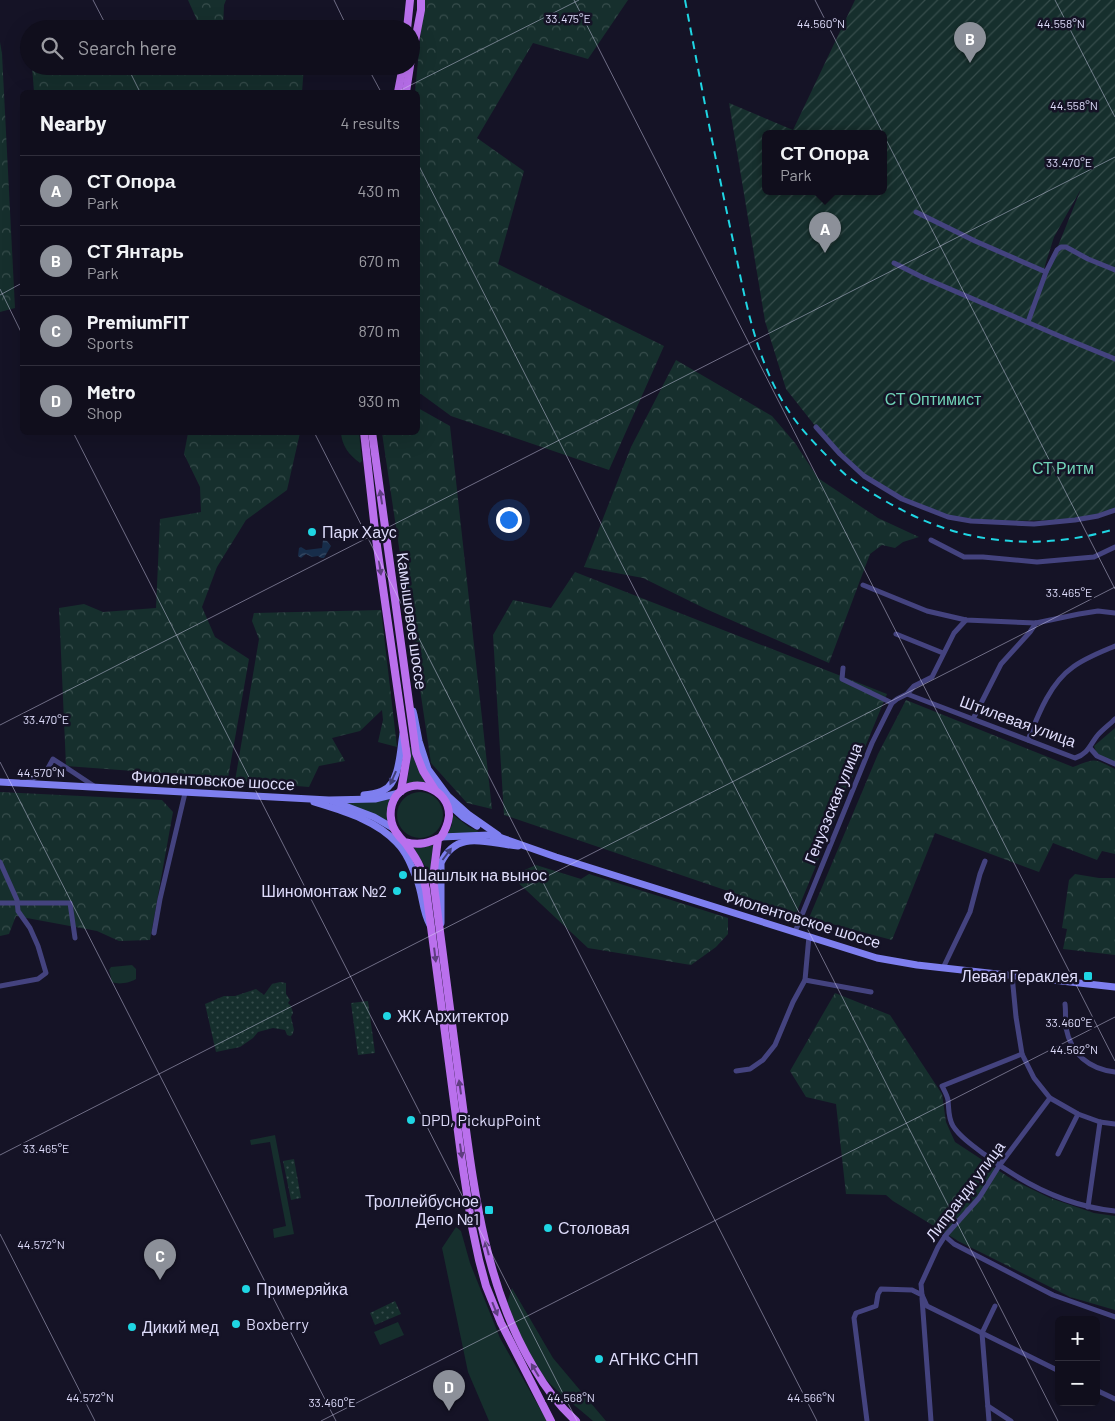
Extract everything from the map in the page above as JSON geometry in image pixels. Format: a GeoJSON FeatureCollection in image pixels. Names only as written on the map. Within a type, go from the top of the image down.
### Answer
{"type":"FeatureCollection","features":[{"type":"Feature","properties":{"kind":"main road"},"geometry":{"type":"LineString","coordinates":[[408,20],[410,0]]}},
{"type":"Feature","properties":{"kind":"main road"},"geometry":{"type":"LineString","coordinates":[[419,20],[421,0]]}},
{"type":"Feature","properties":{"kind":"main road"},"geometry":{"type":"LineString","coordinates":[[398,90],[401,75]]}},
{"type":"Feature","properties":{"kind":"main road"},"geometry":{"type":"LineString","coordinates":[[406,90],[409,75]]}},
{"type":"Feature","properties":{"kind":"main road","name":"Камышовое шоссе"},"geometry":{"type":"LineString","coordinates":[[364,435],[376,538],[407,756],[400,792]]}},
{"type":"Feature","properties":{"kind":"main road","name":"Камышовое шоссе"},"geometry":{"type":"LineString","coordinates":[[372,435],[416,753],[423,771],[435,790]]}},
{"type":"Feature","properties":{"kind":"main road"},"geometry":{"type":"LineString","coordinates":[[410,705],[428,769],[448,796],[468,814],[502,838]]}},
{"type":"Feature","properties":{"kind":"main road"},"geometry":{"type":"LineString","coordinates":[[340,800],[355,795],[384,791],[390,786],[394,780],[400,759],[404,731]]}},
{"type":"Feature","properties":{"kind":"main road","name":"Фиолентовское шоссе"},"geometry":{"type":"LineString","coordinates":[[0,782],[329,800],[375,798],[400,792]]}},
{"type":"Feature","properties":{"kind":"main road"},"geometry":{"type":"LineString","coordinates":[[551,1421],[501,1324],[486,1286],[472,1227],[426,890],[420,868],[405,842],[393,828],[391,820],[394,800],[400,792],[415,787],[423,786],[435,790],[446,802],[449,815],[448,822],[439,838],[433,878],[467,1136],[482,1226],[496,1284],[519,1343],[544,1385],[576,1421]]}},
{"type":"Feature","properties":{"kind":"main road"},"geometry":{"type":"LineString","coordinates":[[307,799],[347,813],[380,828],[398,843],[410,861],[420,888],[425,916],[430,925]]}},
{"type":"Feature","properties":{"kind":"main road","name":"Фиолентовское шоссе"},"geometry":{"type":"LineString","coordinates":[[329,800],[374,817],[393,828]]}},
{"type":"Feature","properties":{"kind":"main road","name":"Фиолентовское шоссе"},"geometry":{"type":"LineString","coordinates":[[446,802],[463,817],[489,835]]}},
{"type":"Feature","properties":{"kind":"main road","name":"Фиолентовское шоссе"},"geometry":{"type":"LineString","coordinates":[[439,838],[489,835],[502,838],[556,857],[877,958],[917,965],[1115,986]]}},
{"type":"Feature","properties":{"kind":"main road"},"geometry":{"type":"LineString","coordinates":[[405,842],[422,844],[439,838]]}},
{"type":"Feature","properties":{"kind":"main road"},"geometry":{"type":"LineString","coordinates":[[441,936],[440,874],[441,863],[445,855],[454,846],[468,840],[512,846],[527,846]]}},
{"type":"Feature","properties":{"kind":"street"},"geometry":{"type":"LineString","coordinates":[[916,212],[975,241],[1046,272]]}},
{"type":"Feature","properties":{"kind":"street"},"geometry":{"type":"LineString","coordinates":[[1028,322],[1046,272],[1057,250],[1064,246],[1115,270]]}},
{"type":"Feature","properties":{"kind":"street"},"geometry":{"type":"LineString","coordinates":[[894,263],[922,277],[1115,359]]}},
{"type":"Feature","properties":{"kind":"street"},"geometry":{"type":"LineString","coordinates":[[816,427],[840,454],[864,476],[902,499],[948,517],[972,521],[1034,524],[1075,520],[1098,516],[1115,510]]}},
{"type":"Feature","properties":{"kind":"street"},"geometry":{"type":"LineString","coordinates":[[931,540],[964,558],[983,557],[1037,562],[1094,557],[1115,547]]}},
{"type":"Feature","properties":{"kind":"street"},"geometry":{"type":"LineString","coordinates":[[863,585],[927,611],[966,620],[1036,623],[1098,611],[1115,613]]}},
{"type":"Feature","properties":{"kind":"street"},"geometry":{"type":"LineString","coordinates":[[843,668],[842,679],[892,703],[907,694],[914,686],[932,677],[954,633],[966,620]]}},
{"type":"Feature","properties":{"kind":"street"},"geometry":{"type":"LineString","coordinates":[[973,719],[1001,664],[1036,623]]}},
{"type":"Feature","properties":{"kind":"street"},"geometry":{"type":"LineString","coordinates":[[896,634],[943,653]]}},
{"type":"Feature","properties":{"kind":"street"},"geometry":{"type":"LineString","coordinates":[[1028,740],[1046,698],[1064,674],[1080,662],[1115,646]]}},
{"type":"Feature","properties":{"kind":"street","name":"Штилевая улица"},"geometry":{"type":"LineString","coordinates":[[907,694],[1075,758],[1081,756],[1090,748],[1097,756],[1115,764]]}},
{"type":"Feature","properties":{"kind":"street","name":"Генуэзская улица"},"geometry":{"type":"LineString","coordinates":[[795,932],[872,743],[892,703]]}},
{"type":"Feature","properties":{"kind":"street"},"geometry":{"type":"LineString","coordinates":[[1090,748],[1097,736],[1115,719]]}},
{"type":"Feature","properties":{"kind":"street"},"geometry":{"type":"LineString","coordinates":[[26,784],[47,770],[53,759],[96,788]]}},
{"type":"Feature","properties":{"kind":"street"},"geometry":{"type":"LineString","coordinates":[[154,932],[185,793]]}},
{"type":"Feature","properties":{"kind":"street"},"geometry":{"type":"LineString","coordinates":[[943,968],[970,912],[985,861]]}},
{"type":"Feature","properties":{"kind":"street"},"geometry":{"type":"LineString","coordinates":[[0,862],[17,903],[18,911],[30,928],[38,946],[46,973],[38,979],[0,986]]}},
{"type":"Feature","properties":{"kind":"street"},"geometry":{"type":"LineString","coordinates":[[0,903],[70,903],[75,938]]}},
{"type":"Feature","properties":{"kind":"street"},"geometry":{"type":"LineString","coordinates":[[736,1071],[750,1069],[763,1060],[775,1045],[793,1002],[805,980],[809,936]]}},
{"type":"Feature","properties":{"kind":"street"},"geometry":{"type":"LineString","coordinates":[[1012,975],[1022,1054],[1034,1078],[1050,1098],[1078,1114],[1100,1122],[1115,1124]]}},
{"type":"Feature","properties":{"kind":"street"},"geometry":{"type":"LineString","coordinates":[[805,980],[871,992]]}},
{"type":"Feature","properties":{"kind":"street"},"geometry":{"type":"LineString","coordinates":[[1065,1004],[1066,1028],[1075,1050],[1089,1065],[1115,1072]]}},
{"type":"Feature","properties":{"kind":"street"},"geometry":{"type":"LineString","coordinates":[[1022,1054],[942,1086],[948,1099],[948,1112],[953,1125],[969,1143],[999,1166],[1034,1188],[1088,1207],[1115,1211]]}},
{"type":"Feature","properties":{"kind":"street","name":"Липранди улица"},"geometry":{"type":"LineString","coordinates":[[931,1421],[921,1284],[945,1236],[979,1198],[999,1166],[1050,1098]]}},
{"type":"Feature","properties":{"kind":"street"},"geometry":{"type":"LineString","coordinates":[[1058,1154],[1078,1114]]}},
{"type":"Feature","properties":{"kind":"street"},"geometry":{"type":"LineString","coordinates":[[1088,1207],[1100,1122]]}},
{"type":"Feature","properties":{"kind":"street"},"geometry":{"type":"LineString","coordinates":[[945,1236],[954,1244],[1053,1295],[1115,1317]]}},
{"type":"Feature","properties":{"kind":"street"},"geometry":{"type":"LineString","coordinates":[[867,1421],[854,1318],[856,1313],[876,1306],[881,1289],[912,1290],[922,1295],[927,1306],[1055,1369]]}},
{"type":"Feature","properties":{"kind":"street"},"geometry":{"type":"LineString","coordinates":[[989,1421],[982,1333],[995,1306]]}},
{"type":"Feature","properties":{"kind":"street"},"geometry":{"type":"LineString","coordinates":[[1100,1392],[1115,1399]]}},
{"type":"Feature","properties":{"kind":"street"},"geometry":{"type":"LineString","coordinates":[[988,1406],[1011,1421]]}},
{"type":"Feature","properties":{"kind":"green space"},"geometry":{"type":"Polygon","coordinates":[[[188,0],[226,0],[223,20],[197,20],[188,0]]]}},
{"type":"Feature","properties":{"kind":"green space"},"geometry":{"type":"Polygon","coordinates":[[[424,0],[628,0],[588,59],[533,43],[477,138],[524,171],[498,264],[664,346],[609,470],[451,416],[420,394],[420,90],[415,90],[417,75],[420,75],[420,41],[424,0]]]}},
{"type":"Feature","properties":{"kind":"green space"},"geometry":{"type":"Polygon","coordinates":[[[855,0],[1115,0],[1115,509],[1075,520],[984,521],[948,517],[902,499],[864,476],[816,427],[786,389],[765,321],[729,103],[793,130],[855,0]],[[1081,189],[1054,237],[1031,313],[1081,189]]]}},
{"type":"Feature","properties":{"kind":"green space"},"geometry":{"type":"Polygon","coordinates":[[[0,42],[15,308],[0,312],[0,42]]]}},
{"type":"Feature","properties":{"kind":"green space"},"geometry":{"type":"Polygon","coordinates":[[[33,75],[303,75],[302,90],[34,90],[33,75]]]}},
{"type":"Feature","properties":{"kind":"green space"},"geometry":{"type":"Polygon","coordinates":[[[676,360],[772,416],[795,443],[818,478],[878,518],[919,537],[903,542],[895,548],[882,545],[870,554],[829,663],[706,609],[643,578],[584,567],[631,447],[676,360]]]}},
{"type":"Feature","properties":{"kind":"green space"},"geometry":{"type":"Polygon","coordinates":[[[420,409],[450,426],[492,809],[467,803],[431,763],[382,435],[420,435],[420,409]]]}},
{"type":"Feature","properties":{"kind":"green space"},"geometry":{"type":"Polygon","coordinates":[[[188,435],[300,435],[287,490],[246,520],[217,567],[202,607],[215,637],[249,659],[228,778],[66,766],[59,608],[84,604],[103,612],[156,608],[160,519],[201,512],[200,487],[184,454],[188,435]]]}},
{"type":"Feature","properties":{"kind":"green space"},"geometry":{"type":"Polygon","coordinates":[[[341,435],[359,435],[362,461],[360,463],[347,450],[341,435]]]}},
{"type":"Feature","properties":{"kind":"green space"},"geometry":{"type":"Polygon","coordinates":[[[575,572],[887,694],[796,914],[504,815],[493,635],[513,600],[551,608],[575,572]]]}},
{"type":"Feature","properties":{"kind":"green space"},"geometry":{"type":"Polygon","coordinates":[[[381,610],[397,747],[378,742],[383,720],[382,710],[360,731],[332,738],[345,761],[319,766],[309,787],[235,781],[259,639],[252,621],[254,613],[381,610]]]}},
{"type":"Feature","properties":{"kind":"green space"},"geometry":{"type":"Polygon","coordinates":[[[906,700],[1073,767],[1094,760],[1115,769],[1115,854],[1102,851],[1097,860],[1053,843],[1039,872],[935,833],[892,940],[809,918],[878,754],[906,700]]]}},
{"type":"Feature","properties":{"kind":"green space"},"geometry":{"type":"Polygon","coordinates":[[[1115,728],[1115,764],[1098,757],[1094,746],[1115,728]]]}},
{"type":"Feature","properties":{"kind":"green space"},"geometry":{"type":"Polygon","coordinates":[[[410,747],[412,747],[416,764],[426,784],[406,786],[410,765],[410,747]]]}},
{"type":"Feature","properties":{"kind":"green space"},"geometry":{"type":"Polygon","coordinates":[[[0,792],[162,800],[173,812],[150,940],[119,941],[97,931],[16,916],[9,934],[0,936],[0,792]]]}},
{"type":"Feature","properties":{"kind":"green space"},"geometry":{"type":"Polygon","coordinates":[[[415,792],[425,792],[439,802],[443,815],[439,828],[433,834],[425,838],[415,838],[401,828],[397,820],[397,810],[407,796],[415,792]]]}},
{"type":"Feature","properties":{"kind":"green space"},"geometry":{"type":"Polygon","coordinates":[[[393,796],[387,809],[388,821],[344,803],[393,796]]]}},
{"type":"Feature","properties":{"kind":"green space"},"geometry":{"type":"Polygon","coordinates":[[[452,814],[469,827],[478,831],[478,833],[447,835],[452,825],[452,814]]]}},
{"type":"Feature","properties":{"kind":"green space"},"geometry":{"type":"Polygon","coordinates":[[[434,845],[431,860],[431,879],[428,880],[425,866],[413,847],[422,848],[434,845]]]}},
{"type":"Feature","properties":{"kind":"green space"},"geometry":{"type":"Polygon","coordinates":[[[536,865],[581,879],[589,874],[728,918],[728,934],[716,947],[691,965],[588,948],[511,876],[536,865]]]}},
{"type":"Feature","properties":{"kind":"green space"},"geometry":{"type":"Polygon","coordinates":[[[1075,874],[1099,878],[1115,878],[1115,955],[1063,949],[1067,929],[1062,928],[1069,880],[1075,874]]]}},
{"type":"Feature","properties":{"kind":"green space"},"geometry":{"type":"Polygon","coordinates":[[[132,965],[136,969],[136,979],[124,983],[112,982],[109,970],[111,967],[132,965]]]}},
{"type":"Feature","properties":{"kind":"green space"},"geometry":{"type":"Polygon","coordinates":[[[286,983],[286,994],[290,1000],[288,1003],[293,1013],[291,1017],[294,1030],[292,1035],[287,1035],[285,1030],[273,1028],[258,1032],[240,1047],[216,1052],[205,1004],[224,996],[235,996],[256,989],[264,995],[272,984],[286,983]]]}},
{"type":"Feature","properties":{"kind":"green space"},"geometry":{"type":"Polygon","coordinates":[[[835,993],[890,1015],[942,1094],[946,1122],[955,1142],[1013,1180],[1050,1198],[1094,1213],[1115,1216],[1115,1310],[1070,1297],[960,1242],[886,1195],[846,1194],[836,1104],[806,1097],[790,1071],[835,993]]]}},
{"type":"Feature","properties":{"kind":"green space"},"geometry":{"type":"Polygon","coordinates":[[[368,1001],[375,1053],[358,1055],[351,1003],[368,1001]]]}},
{"type":"Feature","properties":{"kind":"green space"},"geometry":{"type":"Polygon","coordinates":[[[275,1135],[294,1234],[274,1238],[273,1229],[286,1226],[270,1142],[251,1145],[250,1140],[275,1135]]]}},
{"type":"Feature","properties":{"kind":"green space"},"geometry":{"type":"Polygon","coordinates":[[[294,1159],[301,1198],[291,1200],[283,1161],[294,1159]]]}},
{"type":"Feature","properties":{"kind":"green space"},"geometry":{"type":"Polygon","coordinates":[[[456,1227],[461,1231],[470,1263],[500,1338],[547,1421],[489,1421],[468,1372],[442,1248],[456,1227]]]}},
{"type":"Feature","properties":{"kind":"green space"},"geometry":{"type":"Polygon","coordinates":[[[512,1288],[553,1358],[606,1421],[593,1421],[557,1391],[539,1371],[525,1346],[507,1303],[512,1288]]]}},
{"type":"Feature","properties":{"kind":"green space"},"geometry":{"type":"Polygon","coordinates":[[[395,1301],[401,1314],[375,1325],[370,1313],[395,1301]]]}},
{"type":"Feature","properties":{"kind":"green space"},"geometry":{"type":"Polygon","coordinates":[[[398,1322],[404,1335],[380,1345],[374,1332],[398,1322]]]}},
{"type":"Feature","properties":{"kind":"water"},"geometry":{"type":"Polygon","coordinates":[[[323,540],[327,541],[331,546],[324,558],[312,557],[306,554],[301,558],[298,556],[299,548],[301,547],[306,550],[322,548],[323,540]]]}},
{"type":"Feature","properties":{"kind":"railway"},"geometry":{"type":"LineString","coordinates":[[685,0],[741,280],[752,324],[758,346],[775,387],[801,428],[838,468],[855,482],[895,506],[936,525],[986,538],[1038,542],[1064,540],[1115,529]]}},
{"type":"Feature","properties":{"kind":"place","name":"СТ Янтарь"},"geometry":{"type":"Point","coordinates":[970,63]}},
{"type":"Feature","properties":{"kind":"place","name":"СТ Опора"},"geometry":{"type":"Point","coordinates":[825,253]}},
{"type":"Feature","properties":{"kind":"place","name":"Парк Хаус"},"geometry":{"type":"Point","coordinates":[312,532]}},
{"type":"Feature","properties":{"kind":"place","name":"Шашлык на вынос"},"geometry":{"type":"Point","coordinates":[403,875]}},
{"type":"Feature","properties":{"kind":"place","name":"Шиномонтаж №2"},"geometry":{"type":"Point","coordinates":[397,891]}},
{"type":"Feature","properties":{"kind":"place","name":"Левая Гераклея"},"geometry":{"type":"Point","coordinates":[1088,976]}},
{"type":"Feature","properties":{"kind":"place","name":"ЖК Архитектор"},"geometry":{"type":"Point","coordinates":[387,1016]}},
{"type":"Feature","properties":{"kind":"place","name":"DPD, PickupPoint"},"geometry":{"type":"Point","coordinates":[411,1120]}},
{"type":"Feature","properties":{"kind":"place","name":"Троллейбусное Депо №1"},"geometry":{"type":"Point","coordinates":[489,1210]}},
{"type":"Feature","properties":{"kind":"place","name":"Столовая"},"geometry":{"type":"Point","coordinates":[548,1228]}},
{"type":"Feature","properties":{"kind":"place","name":"PremiumFIT"},"geometry":{"type":"Point","coordinates":[160,1280]}},
{"type":"Feature","properties":{"kind":"place","name":"Примеряйка"},"geometry":{"type":"Point","coordinates":[246,1289]}},
{"type":"Feature","properties":{"kind":"place","name":"Boxberry"},"geometry":{"type":"Point","coordinates":[236,1324]}},
{"type":"Feature","properties":{"kind":"place","name":"Дикий мед"},"geometry":{"type":"Point","coordinates":[132,1327]}},
{"type":"Feature","properties":{"kind":"place","name":"АГНКС СНП"},"geometry":{"type":"Point","coordinates":[599,1359]}},
{"type":"Feature","properties":{"kind":"place","name":"Metro"},"geometry":{"type":"Point","coordinates":[449,1411]}},
{"type":"Feature","properties":{"kind":"park label","name":"СТ Оптимист"},"geometry":{"type":"Point","coordinates":[933,399]}},
{"type":"Feature","properties":{"kind":"park label","name":"СТ Ритм"},"geometry":{"type":"Point","coordinates":[1063,468]}}]}
